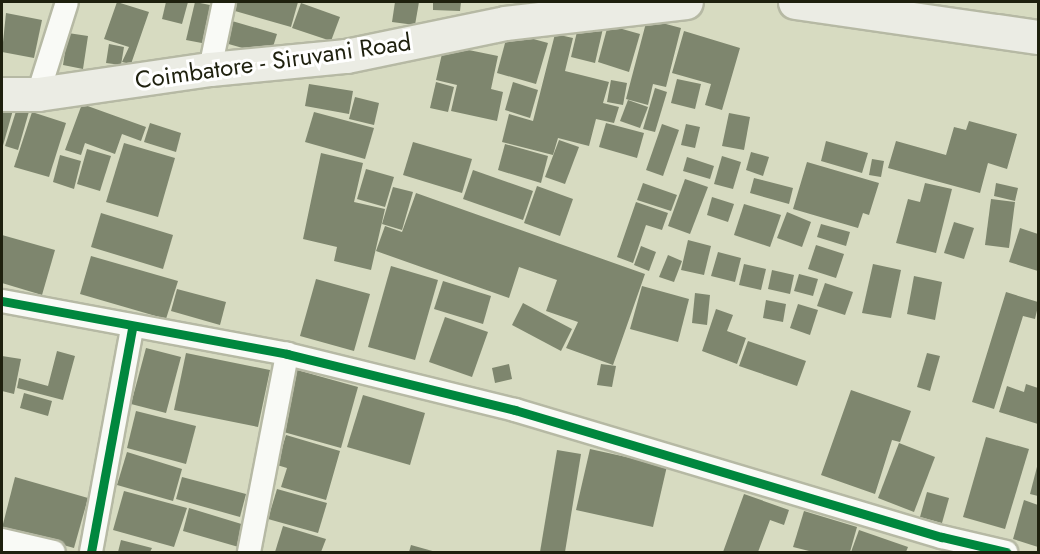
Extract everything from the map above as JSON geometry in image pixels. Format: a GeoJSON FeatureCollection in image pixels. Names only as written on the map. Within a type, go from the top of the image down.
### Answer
{"type":"FeatureCollection","features":[{"type":"Feature","properties":{"kind":"main road","name":"Coimbatore - Siruvani Road"},"geometry":{"type":"LineString","coordinates":[[2,94],[38,94],[210,69],[346,56],[505,23],[686,2]]}},
{"type":"Feature","properties":{"kind":"main road"},"geometry":{"type":"LineString","coordinates":[[795,2],[1038,37]]}},
{"type":"Feature","properties":{"kind":"street"},"geometry":{"type":"LineString","coordinates":[[38,94],[67,2]]}},
{"type":"Feature","properties":{"kind":"street"},"geometry":{"type":"LineString","coordinates":[[210,69],[224,2]]}},
{"type":"Feature","properties":{"kind":"street"},"geometry":{"type":"LineString","coordinates":[[2,301],[132,328],[180,332],[287,354],[514,410],[940,545],[1006,552]]}},
{"type":"Feature","properties":{"kind":"street"},"geometry":{"type":"LineString","coordinates":[[91,552],[132,328]]}},
{"type":"Feature","properties":{"kind":"street"},"geometry":{"type":"LineString","coordinates":[[249,552],[287,354]]}},
{"type":"Feature","properties":{"kind":"street"},"geometry":{"type":"LineString","coordinates":[[2,540],[54,552]]}},
{"type":"Feature","properties":{"kind":"building"},"geometry":{"type":"Polygon","coordinates":[[[117,2],[149,12],[131,64],[122,62],[129,47],[104,39],[117,2]]]}},
{"type":"Feature","properties":{"kind":"building"},"geometry":{"type":"Polygon","coordinates":[[[166,2],[188,2],[182,24],[162,19],[166,2]]]}},
{"type":"Feature","properties":{"kind":"building"},"geometry":{"type":"Polygon","coordinates":[[[195,2],[215,6],[207,44],[186,40],[195,2]]]}},
{"type":"Feature","properties":{"kind":"building"},"geometry":{"type":"Polygon","coordinates":[[[231,2],[298,2],[291,27],[228,9],[231,2]]]}},
{"type":"Feature","properties":{"kind":"building"},"geometry":{"type":"Polygon","coordinates":[[[395,2],[419,2],[415,25],[392,22],[395,2]]]}},
{"type":"Feature","properties":{"kind":"building"},"geometry":{"type":"Polygon","coordinates":[[[433,2],[461,2],[460,11],[433,10],[433,2]]]}},
{"type":"Feature","properties":{"kind":"building"},"geometry":{"type":"Polygon","coordinates":[[[301,3],[340,17],[331,41],[292,28],[301,3]]]}},
{"type":"Feature","properties":{"kind":"building"},"geometry":{"type":"Polygon","coordinates":[[[6,13],[42,20],[34,58],[2,52],[6,13]]]}},
{"type":"Feature","properties":{"kind":"building"},"geometry":{"type":"Polygon","coordinates":[[[580,19],[604,24],[595,63],[571,57],[580,19]]]}},
{"type":"Feature","properties":{"kind":"building"},"geometry":{"type":"Polygon","coordinates":[[[647,19],[681,28],[666,87],[653,84],[648,105],[626,99],[647,19]]]}},
{"type":"Feature","properties":{"kind":"building"},"geometry":{"type":"Polygon","coordinates":[[[232,21],[277,34],[268,55],[225,43],[232,21]]]}},
{"type":"Feature","properties":{"kind":"building"},"geometry":{"type":"Polygon","coordinates":[[[608,25],[640,34],[629,72],[598,62],[608,25]]]}},
{"type":"Feature","properties":{"kind":"building"},"geometry":{"type":"Polygon","coordinates":[[[684,31],[740,48],[722,110],[705,105],[711,84],[672,73],[684,31]]]}},
{"type":"Feature","properties":{"kind":"building"},"geometry":{"type":"Polygon","coordinates":[[[508,32],[548,43],[536,84],[497,73],[508,32]]]}},
{"type":"Feature","properties":{"kind":"building"},"geometry":{"type":"Polygon","coordinates":[[[68,33],[88,36],[83,69],[63,65],[68,33]]]}},
{"type":"Feature","properties":{"kind":"building"},"geometry":{"type":"Polygon","coordinates":[[[555,34],[573,38],[565,71],[609,82],[603,103],[619,107],[614,123],[596,119],[589,146],[558,138],[553,155],[502,142],[509,114],[533,121],[555,34]]]}},
{"type":"Feature","properties":{"kind":"building"},"geometry":{"type":"Polygon","coordinates":[[[109,44],[124,47],[121,65],[106,63],[109,44]]]}},
{"type":"Feature","properties":{"kind":"building"},"geometry":{"type":"Polygon","coordinates":[[[444,45],[498,56],[491,89],[503,92],[497,121],[451,111],[457,85],[436,80],[444,45]]]}},
{"type":"Feature","properties":{"kind":"building"},"geometry":{"type":"Polygon","coordinates":[[[677,79],[701,84],[695,109],[671,103],[677,79]]]}},
{"type":"Feature","properties":{"kind":"building"},"geometry":{"type":"Polygon","coordinates":[[[611,80],[627,83],[623,105],[607,102],[611,80]]]}},
{"type":"Feature","properties":{"kind":"building"},"geometry":{"type":"Polygon","coordinates":[[[436,82],[454,87],[448,112],[430,108],[436,82]]]}},
{"type":"Feature","properties":{"kind":"building"},"geometry":{"type":"Polygon","coordinates":[[[513,82],[538,90],[530,118],[505,110],[513,82]]]}},
{"type":"Feature","properties":{"kind":"building"},"geometry":{"type":"Polygon","coordinates":[[[309,84],[353,91],[349,114],[305,106],[309,84]]]}},
{"type":"Feature","properties":{"kind":"building"},"geometry":{"type":"Polygon","coordinates":[[[655,88],[667,92],[655,132],[643,129],[655,88]]]}},
{"type":"Feature","properties":{"kind":"building"},"geometry":{"type":"Polygon","coordinates":[[[355,97],[379,103],[374,125],[349,119],[355,97]]]}},
{"type":"Feature","properties":{"kind":"building"},"geometry":{"type":"Polygon","coordinates":[[[628,100],[648,107],[640,128],[620,121],[628,100]]]}},
{"type":"Feature","properties":{"kind":"building"},"geometry":{"type":"Polygon","coordinates":[[[82,104],[146,127],[141,141],[122,134],[115,154],[85,143],[81,155],[65,150],[82,104]]]}},
{"type":"Feature","properties":{"kind":"building"},"geometry":{"type":"Polygon","coordinates":[[[18,105],[30,108],[18,150],[5,146],[18,105]]]}},
{"type":"Feature","properties":{"kind":"building"},"geometry":{"type":"Polygon","coordinates":[[[2,107],[13,110],[2,149],[2,107]]]}},
{"type":"Feature","properties":{"kind":"building"},"geometry":{"type":"Polygon","coordinates":[[[32,112],[66,123],[49,177],[14,167],[32,112]]]}},
{"type":"Feature","properties":{"kind":"building"},"geometry":{"type":"Polygon","coordinates":[[[314,112],[374,128],[365,159],[305,142],[314,112]]]}},
{"type":"Feature","properties":{"kind":"building"},"geometry":{"type":"Polygon","coordinates":[[[729,113],[750,117],[744,150],[722,146],[729,113]]]}},
{"type":"Feature","properties":{"kind":"building"},"geometry":{"type":"Polygon","coordinates":[[[969,121],[1017,134],[1007,169],[988,163],[980,193],[888,168],[896,141],[946,155],[954,127],[966,130],[969,121]]]}},
{"type":"Feature","properties":{"kind":"building"},"geometry":{"type":"Polygon","coordinates":[[[150,123],[181,133],[176,152],[144,142],[150,123]]]}},
{"type":"Feature","properties":{"kind":"building"},"geometry":{"type":"Polygon","coordinates":[[[606,123],[644,133],[637,158],[599,147],[606,123]]]}},
{"type":"Feature","properties":{"kind":"building"},"geometry":{"type":"Polygon","coordinates":[[[662,124],[679,130],[663,176],[646,170],[662,124]]]}},
{"type":"Feature","properties":{"kind":"building"},"geometry":{"type":"Polygon","coordinates":[[[686,124],[700,127],[695,148],[681,145],[686,124]]]}},
{"type":"Feature","properties":{"kind":"building"},"geometry":{"type":"Polygon","coordinates":[[[559,140],[579,147],[565,184],[545,177],[559,140]]]}},
{"type":"Feature","properties":{"kind":"building"},"geometry":{"type":"Polygon","coordinates":[[[826,141],[868,153],[862,173],[821,161],[826,141]]]}},
{"type":"Feature","properties":{"kind":"building"},"geometry":{"type":"Polygon","coordinates":[[[413,142],[472,159],[462,193],[403,175],[413,142]]]}},
{"type":"Feature","properties":{"kind":"building"},"geometry":{"type":"Polygon","coordinates":[[[124,143],[175,158],[158,217],[106,202],[124,143]]]}},
{"type":"Feature","properties":{"kind":"building"},"geometry":{"type":"Polygon","coordinates":[[[505,144],[548,156],[541,183],[498,170],[505,144]]]}},
{"type":"Feature","properties":{"kind":"building"},"geometry":{"type":"Polygon","coordinates":[[[87,149],[111,156],[100,191],[77,184],[87,149]]]}},
{"type":"Feature","properties":{"kind":"building"},"geometry":{"type":"Polygon","coordinates":[[[751,152],[769,157],[763,176],[746,170],[751,152]]]}},
{"type":"Feature","properties":{"kind":"building"},"geometry":{"type":"Polygon","coordinates":[[[321,153],[363,163],[354,202],[385,209],[371,270],[334,261],[337,247],[303,239],[321,153]]]}},
{"type":"Feature","properties":{"kind":"building"},"geometry":{"type":"Polygon","coordinates":[[[60,155],[81,161],[74,189],[53,182],[60,155]]]}},
{"type":"Feature","properties":{"kind":"building"},"geometry":{"type":"Polygon","coordinates":[[[722,156],[741,162],[733,189],[714,184],[722,156]]]}},
{"type":"Feature","properties":{"kind":"building"},"geometry":{"type":"Polygon","coordinates":[[[687,157],[714,166],[710,179],[683,171],[687,157]]]}},
{"type":"Feature","properties":{"kind":"building"},"geometry":{"type":"Polygon","coordinates":[[[872,159],[884,161],[881,177],[869,175],[872,159]]]}},
{"type":"Feature","properties":{"kind":"building"},"geometry":{"type":"Polygon","coordinates":[[[807,162],[879,183],[869,215],[863,213],[858,228],[793,209],[807,162]]]}},
{"type":"Feature","properties":{"kind":"building"},"geometry":{"type":"Polygon","coordinates":[[[366,169],[394,177],[385,207],[357,199],[366,169]]]}},
{"type":"Feature","properties":{"kind":"building"},"geometry":{"type":"Polygon","coordinates":[[[473,170],[533,191],[523,220],[463,199],[473,170]]]}},
{"type":"Feature","properties":{"kind":"building"},"geometry":{"type":"Polygon","coordinates":[[[754,178],[793,188],[789,204],[750,193],[754,178]]]}},
{"type":"Feature","properties":{"kind":"building"},"geometry":{"type":"Polygon","coordinates":[[[685,179],[708,187],[690,234],[668,226],[685,179]]]}},
{"type":"Feature","properties":{"kind":"building"},"geometry":{"type":"Polygon","coordinates":[[[643,183],[677,195],[671,211],[637,200],[643,183]]]}},
{"type":"Feature","properties":{"kind":"building"},"geometry":{"type":"Polygon","coordinates":[[[925,183],[952,189],[936,253],[896,243],[908,199],[920,202],[925,183]]]}},
{"type":"Feature","properties":{"kind":"building"},"geometry":{"type":"Polygon","coordinates":[[[996,183],[1018,188],[1015,201],[994,196],[996,183]]]}},
{"type":"Feature","properties":{"kind":"building"},"geometry":{"type":"Polygon","coordinates":[[[537,186],[573,199],[560,236],[524,223],[537,186]]]}},
{"type":"Feature","properties":{"kind":"building"},"geometry":{"type":"Polygon","coordinates":[[[393,187],[413,192],[402,230],[382,224],[393,187]]]}},
{"type":"Feature","properties":{"kind":"building"},"geometry":{"type":"Polygon","coordinates":[[[416,193],[645,274],[613,365],[566,348],[578,322],[546,311],[557,280],[519,267],[509,298],[376,251],[385,226],[402,232],[416,193]]]}},
{"type":"Feature","properties":{"kind":"building"},"geometry":{"type":"Polygon","coordinates":[[[712,197],[734,204],[728,222],[707,215],[712,197]]]}},
{"type":"Feature","properties":{"kind":"building"},"geometry":{"type":"Polygon","coordinates":[[[991,199],[1015,202],[1009,248],[985,245],[991,199]]]}},
{"type":"Feature","properties":{"kind":"building"},"geometry":{"type":"Polygon","coordinates":[[[636,202],[668,213],[662,230],[646,225],[633,263],[617,257],[636,202]]]}},
{"type":"Feature","properties":{"kind":"building"},"geometry":{"type":"Polygon","coordinates":[[[744,204],[781,215],[770,247],[734,235],[744,204]]]}},
{"type":"Feature","properties":{"kind":"building"},"geometry":{"type":"Polygon","coordinates":[[[787,212],[811,222],[802,247],[777,238],[787,212]]]}},
{"type":"Feature","properties":{"kind":"building"},"geometry":{"type":"Polygon","coordinates":[[[101,213],[173,235],[163,269],[91,247],[101,213]]]}},
{"type":"Feature","properties":{"kind":"building"},"geometry":{"type":"Polygon","coordinates":[[[954,222],[974,228],[964,259],[944,253],[954,222]]]}},
{"type":"Feature","properties":{"kind":"building"},"geometry":{"type":"Polygon","coordinates":[[[821,224],[850,232],[846,246],[817,237],[821,224]]]}},
{"type":"Feature","properties":{"kind":"building"},"geometry":{"type":"Polygon","coordinates":[[[1020,228],[1038,234],[1038,271],[1009,262],[1020,228]]]}},
{"type":"Feature","properties":{"kind":"building"},"geometry":{"type":"Polygon","coordinates":[[[2,235],[55,250],[42,295],[2,283],[2,235]]]}},
{"type":"Feature","properties":{"kind":"building"},"geometry":{"type":"Polygon","coordinates":[[[688,240],[711,246],[704,275],[681,270],[688,240]]]}},
{"type":"Feature","properties":{"kind":"building"},"geometry":{"type":"Polygon","coordinates":[[[816,245],[844,254],[836,278],[808,269],[816,245]]]}},
{"type":"Feature","properties":{"kind":"building"},"geometry":{"type":"Polygon","coordinates":[[[641,246],[656,252],[649,271],[634,265],[641,246]]]}},
{"type":"Feature","properties":{"kind":"building"},"geometry":{"type":"Polygon","coordinates":[[[718,252],[741,258],[735,282],[711,276],[718,252]]]}},
{"type":"Feature","properties":{"kind":"building"},"geometry":{"type":"Polygon","coordinates":[[[668,255],[682,261],[674,282],[659,277],[668,255]]]}},
{"type":"Feature","properties":{"kind":"building"},"geometry":{"type":"Polygon","coordinates":[[[91,256],[178,281],[166,319],[80,294],[91,256]]]}},
{"type":"Feature","properties":{"kind":"building"},"geometry":{"type":"Polygon","coordinates":[[[744,264],[766,269],[761,290],[739,285],[744,264]]]}},
{"type":"Feature","properties":{"kind":"building"},"geometry":{"type":"Polygon","coordinates":[[[873,264],[901,270],[891,318],[862,313],[873,264]]]}},
{"type":"Feature","properties":{"kind":"building"},"geometry":{"type":"Polygon","coordinates":[[[391,266],[438,280],[415,360],[368,347],[391,266]]]}},
{"type":"Feature","properties":{"kind":"building"},"geometry":{"type":"Polygon","coordinates":[[[772,270],[794,275],[790,294],[768,289],[772,270]]]}},
{"type":"Feature","properties":{"kind":"building"},"geometry":{"type":"Polygon","coordinates":[[[799,274],[818,279],[813,296],[794,291],[799,274]]]}},
{"type":"Feature","properties":{"kind":"building"},"geometry":{"type":"Polygon","coordinates":[[[914,276],[942,282],[935,320],[907,314],[914,276]]]}},
{"type":"Feature","properties":{"kind":"building"},"geometry":{"type":"Polygon","coordinates":[[[316,279],[370,294],[354,351],[300,336],[316,279]]]}},
{"type":"Feature","properties":{"kind":"building"},"geometry":{"type":"Polygon","coordinates":[[[443,281],[491,296],[483,324],[434,309],[443,281]]]}},
{"type":"Feature","properties":{"kind":"building"},"geometry":{"type":"Polygon","coordinates":[[[825,283],[853,292],[845,315],[817,306],[825,283]]]}},
{"type":"Feature","properties":{"kind":"building"},"geometry":{"type":"Polygon","coordinates":[[[642,286],[689,299],[678,342],[630,329],[642,286]]]}},
{"type":"Feature","properties":{"kind":"building"},"geometry":{"type":"Polygon","coordinates":[[[177,289],[226,302],[220,325],[171,311],[177,289]]]}},
{"type":"Feature","properties":{"kind":"building"},"geometry":{"type":"Polygon","coordinates":[[[1006,292],[1038,302],[1038,306],[1035,319],[1023,316],[994,409],[972,402],[1006,292]]]}},
{"type":"Feature","properties":{"kind":"building"},"geometry":{"type":"Polygon","coordinates":[[[695,293],[710,295],[707,325],[692,323],[695,293]]]}},
{"type":"Feature","properties":{"kind":"building"},"geometry":{"type":"Polygon","coordinates":[[[766,300],[786,304],[783,322],[763,318],[766,300]]]}},
{"type":"Feature","properties":{"kind":"building"},"geometry":{"type":"Polygon","coordinates":[[[523,303],[572,329],[561,351],[512,325],[523,303]]]}},
{"type":"Feature","properties":{"kind":"building"},"geometry":{"type":"Polygon","coordinates":[[[798,304],[818,310],[810,335],[790,328],[798,304]]]}},
{"type":"Feature","properties":{"kind":"building"},"geometry":{"type":"Polygon","coordinates":[[[716,309],[733,315],[727,331],[746,338],[737,364],[702,351],[716,309]]]}},
{"type":"Feature","properties":{"kind":"building"},"geometry":{"type":"Polygon","coordinates":[[[445,317],[488,332],[472,377],[429,362],[445,317]]]}},
{"type":"Feature","properties":{"kind":"building"},"geometry":{"type":"Polygon","coordinates":[[[748,341],[806,361],[797,386],[739,366],[748,341]]]}},
{"type":"Feature","properties":{"kind":"building"},"geometry":{"type":"Polygon","coordinates":[[[146,348],[181,357],[166,413],[131,404],[146,348]]]}},
{"type":"Feature","properties":{"kind":"building"},"geometry":{"type":"Polygon","coordinates":[[[57,351],[75,356],[63,400],[17,388],[19,378],[48,386],[57,351]]]}},
{"type":"Feature","properties":{"kind":"building"},"geometry":{"type":"Polygon","coordinates":[[[186,353],[270,370],[258,427],[174,410],[186,353]]]}},
{"type":"Feature","properties":{"kind":"building"},"geometry":{"type":"Polygon","coordinates":[[[927,353],[940,356],[930,391],[917,387],[927,353]]]}},
{"type":"Feature","properties":{"kind":"building"},"geometry":{"type":"Polygon","coordinates":[[[2,356],[21,359],[14,394],[2,391],[2,356]]]}},
{"type":"Feature","properties":{"kind":"building"},"geometry":{"type":"Polygon","coordinates":[[[509,364],[512,379],[495,383],[492,368],[509,364]]]}},
{"type":"Feature","properties":{"kind":"building"},"geometry":{"type":"Polygon","coordinates":[[[601,364],[616,366],[612,387],[597,385],[601,364]]]}},
{"type":"Feature","properties":{"kind":"building"},"geometry":{"type":"Polygon","coordinates":[[[297,370],[358,387],[341,448],[280,431],[297,370]]]}},
{"type":"Feature","properties":{"kind":"building"},"geometry":{"type":"Polygon","coordinates":[[[1026,384],[1038,388],[1038,424],[999,412],[1007,386],[1024,392],[1026,384]]]}},
{"type":"Feature","properties":{"kind":"building"},"geometry":{"type":"Polygon","coordinates":[[[851,390],[911,411],[900,442],[892,440],[875,494],[821,475],[851,390]]]}},
{"type":"Feature","properties":{"kind":"building"},"geometry":{"type":"Polygon","coordinates":[[[24,393],[52,401],[48,416],[20,408],[24,393]]]}},
{"type":"Feature","properties":{"kind":"building"},"geometry":{"type":"Polygon","coordinates":[[[363,395],[425,413],[410,465],[347,447],[363,395]]]}},
{"type":"Feature","properties":{"kind":"building"},"geometry":{"type":"Polygon","coordinates":[[[136,411],[196,426],[186,464],[127,448],[136,411]]]}},
{"type":"Feature","properties":{"kind":"building"},"geometry":{"type":"Polygon","coordinates":[[[286,435],[340,451],[326,500],[281,487],[287,468],[277,465],[286,435]]]}},
{"type":"Feature","properties":{"kind":"building"},"geometry":{"type":"Polygon","coordinates":[[[986,437],[1029,449],[1005,529],[963,517],[986,437]]]}},
{"type":"Feature","properties":{"kind":"building"},"geometry":{"type":"Polygon","coordinates":[[[899,443],[935,457],[914,512],[878,498],[899,443]]]}},
{"type":"Feature","properties":{"kind":"building"},"geometry":{"type":"Polygon","coordinates":[[[590,449],[667,466],[653,527],[576,510],[590,449]]]}},
{"type":"Feature","properties":{"kind":"building"},"geometry":{"type":"Polygon","coordinates":[[[557,450],[581,454],[565,552],[540,552],[557,450]]]}},
{"type":"Feature","properties":{"kind":"building"},"geometry":{"type":"Polygon","coordinates":[[[127,452],[182,469],[173,501],[117,485],[127,452]]]}},
{"type":"Feature","properties":{"kind":"building"},"geometry":{"type":"Polygon","coordinates":[[[1038,463],[1038,496],[1030,494],[1038,463]]]}},
{"type":"Feature","properties":{"kind":"building"},"geometry":{"type":"Polygon","coordinates":[[[15,477],[88,498],[74,548],[2,528],[15,477]]]}},
{"type":"Feature","properties":{"kind":"building"},"geometry":{"type":"Polygon","coordinates":[[[182,477],[246,494],[240,517],[176,499],[182,477]]]}},
{"type":"Feature","properties":{"kind":"building"},"geometry":{"type":"Polygon","coordinates":[[[277,489],[327,503],[318,533],[268,519],[277,489]]]}},
{"type":"Feature","properties":{"kind":"building"},"geometry":{"type":"Polygon","coordinates":[[[124,491],[187,508],[174,547],[113,530],[124,491]]]}},
{"type":"Feature","properties":{"kind":"building"},"geometry":{"type":"Polygon","coordinates":[[[927,492],[949,498],[942,523],[920,517],[927,492]]]}},
{"type":"Feature","properties":{"kind":"building"},"geometry":{"type":"Polygon","coordinates":[[[744,494],[789,510],[784,525],[770,520],[758,552],[723,552],[744,494]]]}},
{"type":"Feature","properties":{"kind":"building"},"geometry":{"type":"Polygon","coordinates":[[[1024,500],[1038,505],[1038,547],[1013,539],[1024,500]]]}},
{"type":"Feature","properties":{"kind":"building"},"geometry":{"type":"Polygon","coordinates":[[[189,508],[248,526],[242,548],[183,531],[189,508]]]}},
{"type":"Feature","properties":{"kind":"building"},"geometry":{"type":"Polygon","coordinates":[[[804,511],[857,527],[850,552],[813,552],[793,547],[804,511]]]}},
{"type":"Feature","properties":{"kind":"building"},"geometry":{"type":"Polygon","coordinates":[[[283,526],[326,539],[321,552],[275,552],[283,526]]]}},
{"type":"Feature","properties":{"kind":"building"},"geometry":{"type":"Polygon","coordinates":[[[859,530],[908,547],[906,552],[851,552],[859,530]]]}},
{"type":"Feature","properties":{"kind":"building"},"geometry":{"type":"Polygon","coordinates":[[[121,540],[152,548],[150,552],[118,552],[121,540]]]}},
{"type":"Feature","properties":{"kind":"building"},"geometry":{"type":"Polygon","coordinates":[[[411,545],[436,552],[409,552],[411,545]]]}},
{"type":"Feature","properties":{"kind":"cycle path"},"geometry":{"type":"LineString","coordinates":[[2,301],[287,354],[515,410],[942,537],[1006,552]]}},
{"type":"Feature","properties":{"kind":"cycle path"},"geometry":{"type":"LineString","coordinates":[[91,552],[132,328]]}}]}
